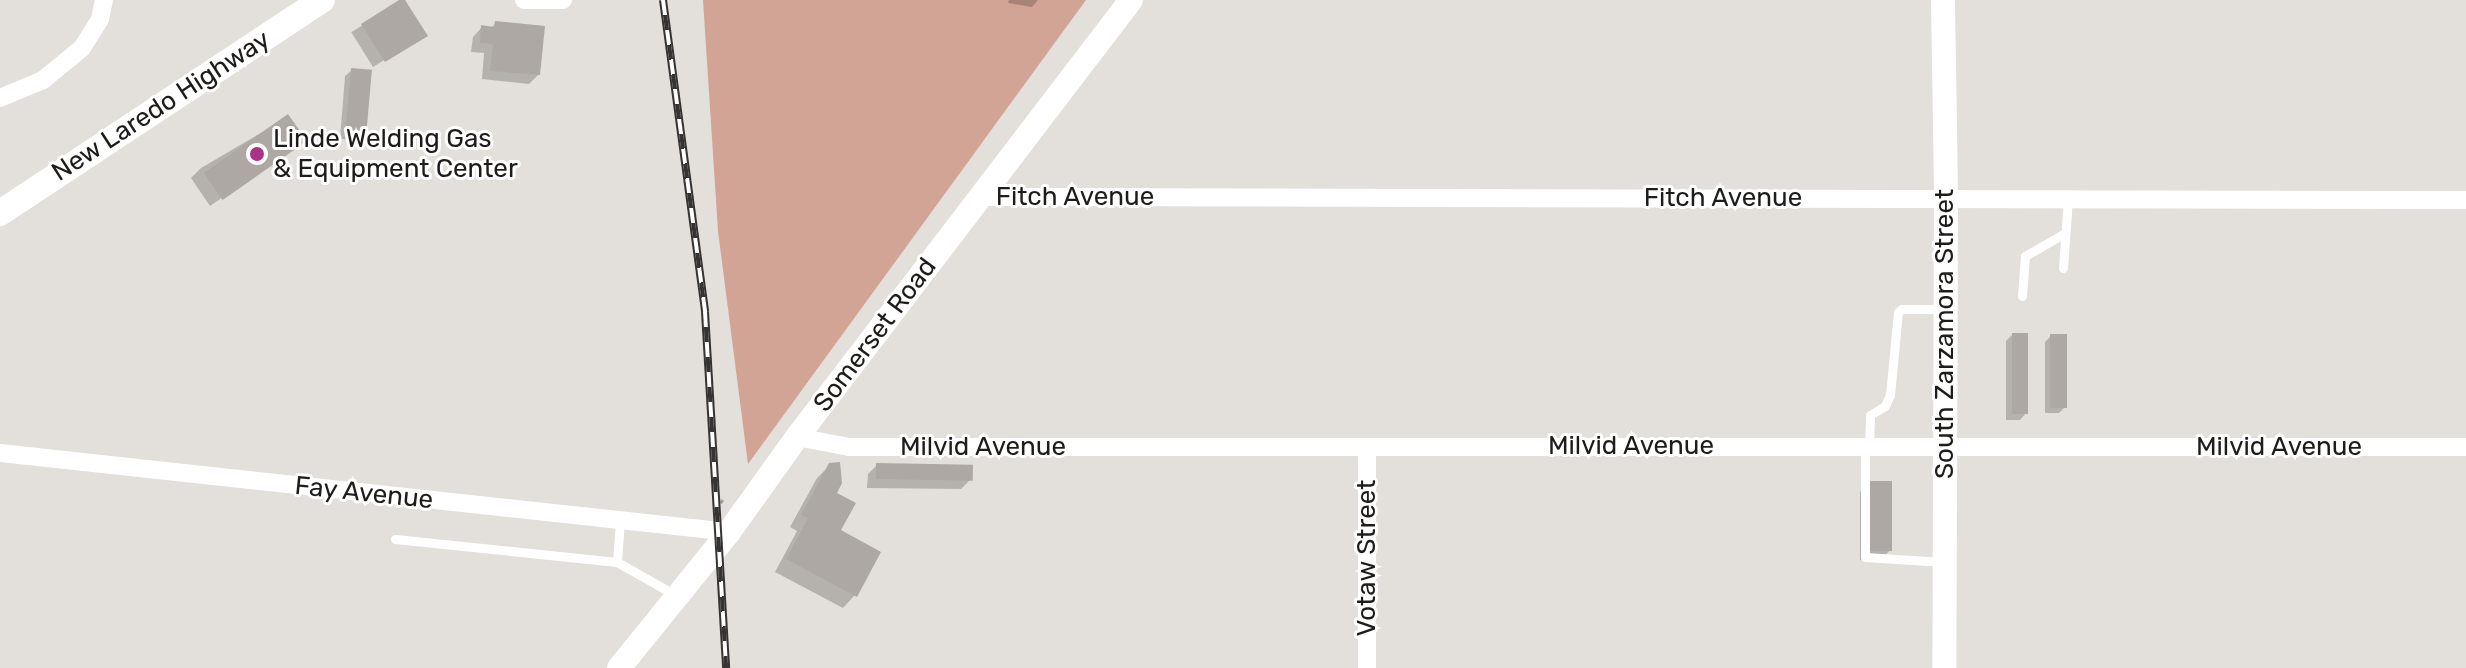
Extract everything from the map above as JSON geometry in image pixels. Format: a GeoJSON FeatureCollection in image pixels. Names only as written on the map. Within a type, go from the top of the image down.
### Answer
{"type":"FeatureCollection","features":[{"type":"Feature","properties":{"kind":"main road","name":"New Laredo Highway"},"geometry":{"type":"LineString","coordinates":[[0,213],[322,0]]}},
{"type":"Feature","properties":{"kind":"main road","name":"Somerset Road"},"geometry":{"type":"LineString","coordinates":[[619,668],[677,596],[720,525],[797,437],[1131,0]]}},
{"type":"Feature","properties":{"kind":"main road","name":"South Zarzamora Street"},"geometry":{"type":"LineString","coordinates":[[1943,0],[1946,199],[1944,668]]}},
{"type":"Feature","properties":{"kind":"street"},"geometry":{"type":"LineString","coordinates":[[5,96],[43,80],[82,48],[100,19],[104,0]]}},
{"type":"Feature","properties":{"kind":"street"},"geometry":{"type":"LineString","coordinates":[[524,0],[563,0]]}},
{"type":"Feature","properties":{"kind":"street","name":"Fitch Avenue"},"geometry":{"type":"LineString","coordinates":[[980,197],[2466,200]]}},
{"type":"Feature","properties":{"kind":"street","name":"Milvid Avenue"},"geometry":{"type":"LineString","coordinates":[[797,437],[849,447],[2466,447]]}},
{"type":"Feature","properties":{"kind":"street","name":"Votaw Street"},"geometry":{"type":"LineString","coordinates":[[1367,447],[1367,668]]}},
{"type":"Feature","properties":{"kind":"street","name":"Fay Avenue"},"geometry":{"type":"LineString","coordinates":[[0,453],[620,520],[720,525]]}},
{"type":"Feature","properties":{"kind":"lane"},"geometry":{"type":"LineString","coordinates":[[2063,268],[2068,199]]}},
{"type":"Feature","properties":{"kind":"lane"},"geometry":{"type":"LineString","coordinates":[[2022,296],[2025,256],[2065,233]]}},
{"type":"Feature","properties":{"kind":"lane"},"geometry":{"type":"LineString","coordinates":[[1944,562],[1865,557],[1865,473],[1870,415],[1885,406],[1890,395],[1898,312],[1902,309],[1946,309]]}},
{"type":"Feature","properties":{"kind":"lane"},"geometry":{"type":"LineString","coordinates":[[617,562],[620,520]]}},
{"type":"Feature","properties":{"kind":"lane"},"geometry":{"type":"LineString","coordinates":[[395,539],[617,562],[677,596]]}},
{"type":"Feature","properties":{"kind":"path"},"geometry":{"type":"LineString","coordinates":[[720,525],[723,499]]}},
{"type":"Feature","properties":{"kind":"shaded area"},"geometry":{"type":"Polygon","coordinates":[[[703,0],[1086,0],[748,464],[718,231],[703,0]]]}},
{"type":"Feature","properties":{"kind":"building"},"geometry":{"type":"Polygon","coordinates":[[[399,0],[405,0],[428,36],[385,62],[361,24],[399,0]]]}},
{"type":"Feature","properties":{"kind":"building"},"geometry":{"type":"Polygon","coordinates":[[[495,21],[545,26],[540,75],[490,71],[493,44],[480,43],[481,25],[494,27],[495,21]]]}},
{"type":"Feature","properties":{"kind":"building"},"geometry":{"type":"Polygon","coordinates":[[[351,68],[372,70],[366,135],[345,133],[351,68]]]}},
{"type":"Feature","properties":{"kind":"building"},"geometry":{"type":"Polygon","coordinates":[[[288,114],[307,141],[223,200],[204,173],[288,114]]]}},
{"type":"Feature","properties":{"kind":"building"},"geometry":{"type":"Polygon","coordinates":[[[2012,333],[2028,333],[2028,414],[2012,414],[2012,333]]]}},
{"type":"Feature","properties":{"kind":"building"},"geometry":{"type":"Polygon","coordinates":[[[2050,334],[2067,334],[2067,408],[2050,408],[2050,334]]]}},
{"type":"Feature","properties":{"kind":"building"},"geometry":{"type":"Polygon","coordinates":[[[840,462],[842,483],[837,493],[856,503],[841,530],[881,552],[857,597],[786,559],[808,518],[801,515],[829,463],[840,462]]]}},
{"type":"Feature","properties":{"kind":"building"},"geometry":{"type":"Polygon","coordinates":[[[876,463],[973,465],[973,481],[876,479],[876,463]]]}},
{"type":"Feature","properties":{"kind":"building"},"geometry":{"type":"Polygon","coordinates":[[[1869,481],[1892,481],[1892,551],[1869,551],[1869,481]]]}},
{"type":"Feature","properties":{"kind":"railway"},"geometry":{"type":"LineString","coordinates":[[663,0],[705,312],[726,668]]}},
{"type":"Feature","properties":{"kind":"place","name":"Linde Welding Gas & Equipment Center"},"geometry":{"type":"Point","coordinates":[257,154]}}]}
